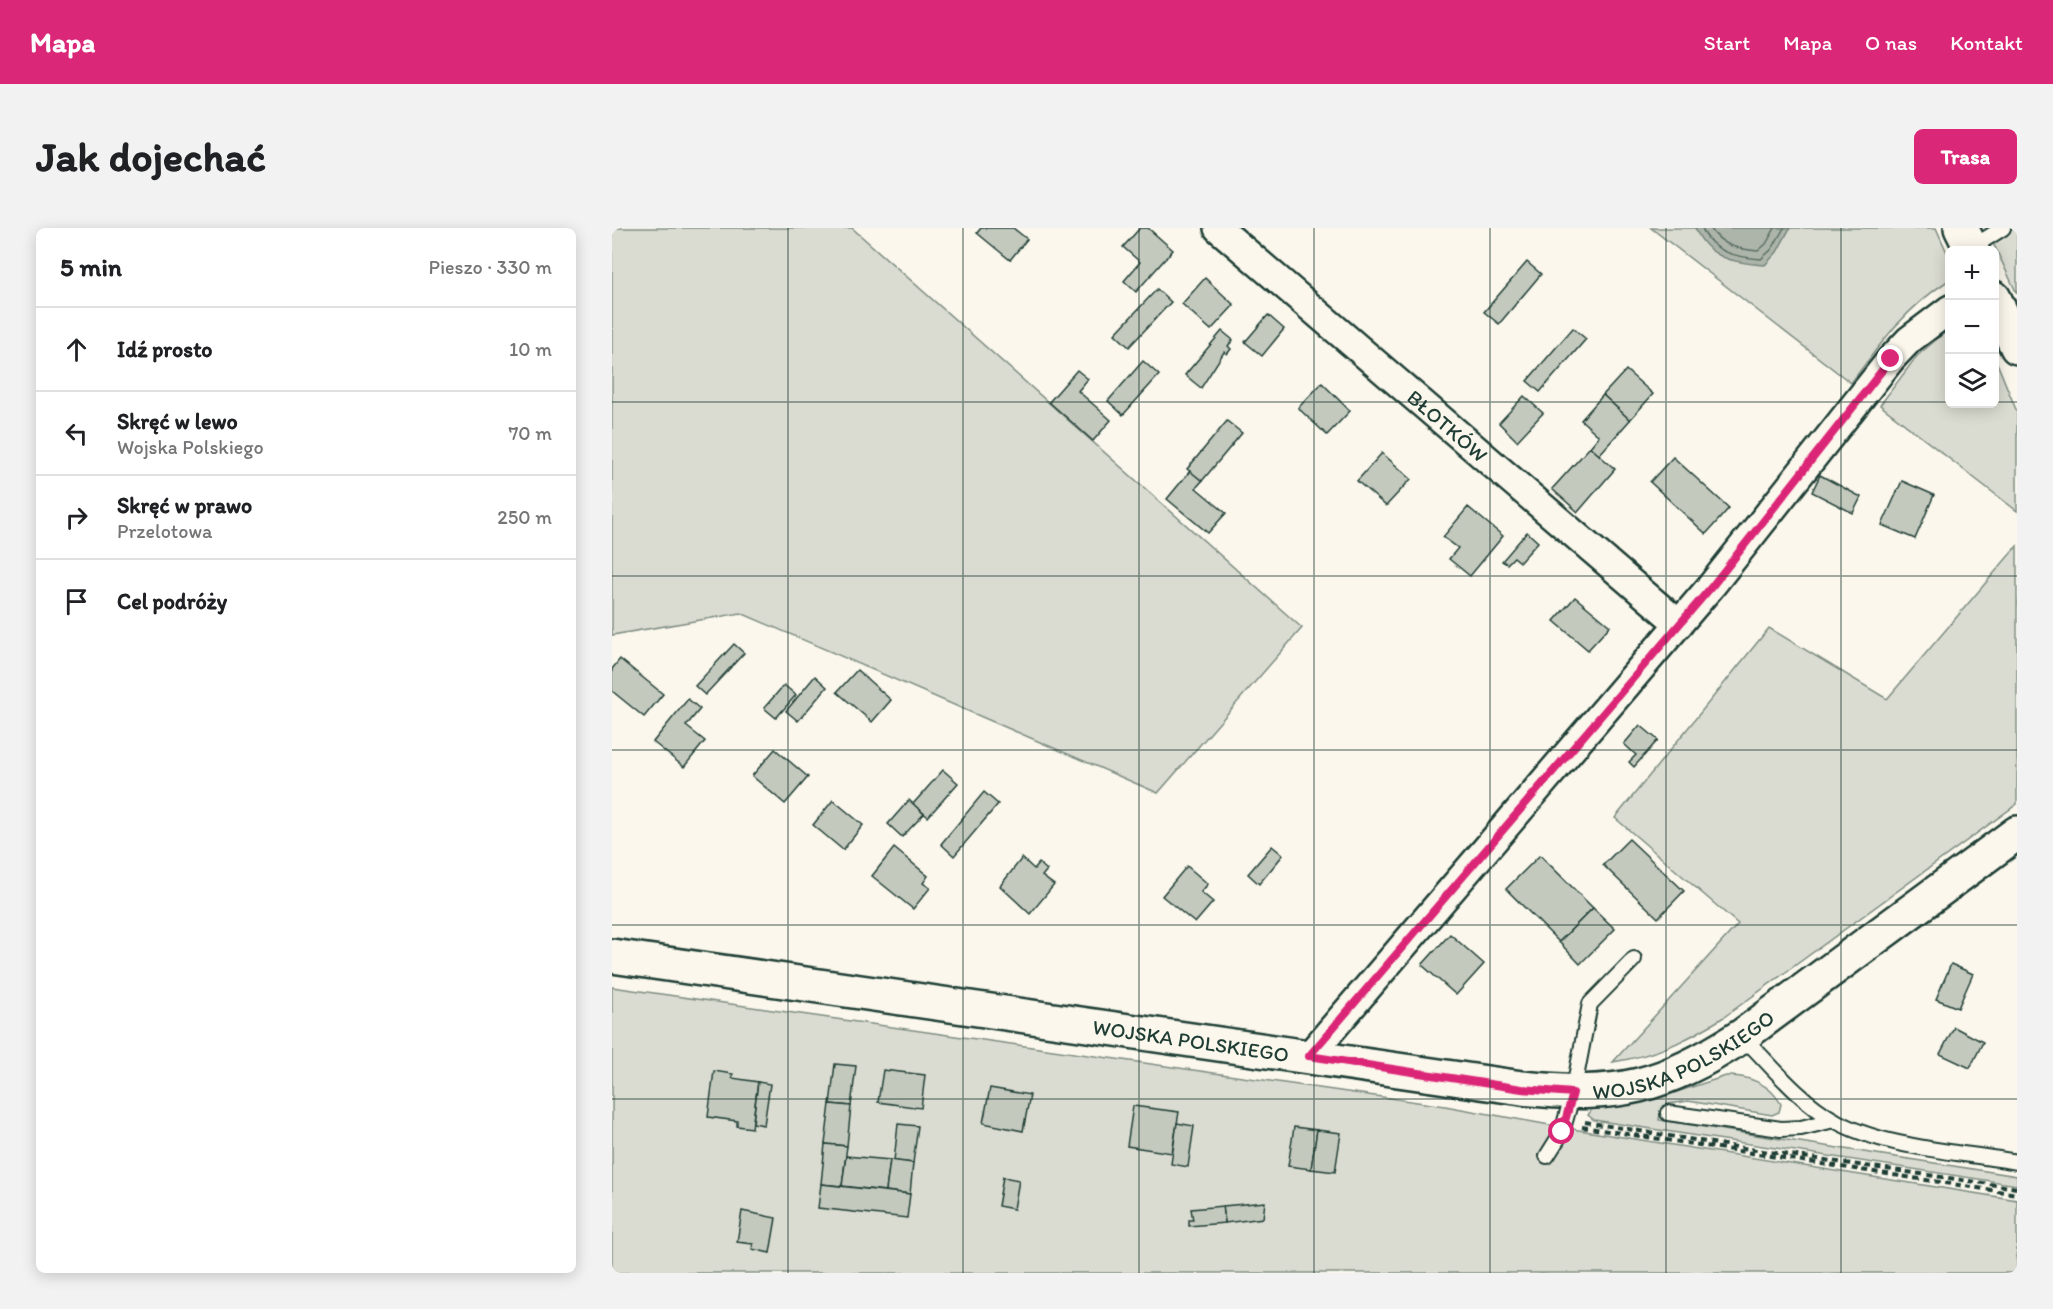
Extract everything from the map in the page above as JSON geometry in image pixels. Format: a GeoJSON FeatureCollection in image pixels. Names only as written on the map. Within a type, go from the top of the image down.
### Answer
{"type":"FeatureCollection","features":[{"type":"Feature","properties":{"kind":"main road"},"geometry":{"type":"LineString","coordinates":[[1996,300],[2017,347]]}},
{"type":"Feature","properties":{"kind":"main road","name":"WOJSKA POLSKIEGO"},"geometry":{"type":"LineString","coordinates":[[612,956],[1309,1056],[1522,1089],[1573,1093],[1639,1086],[1673,1075],[1706,1059],[1743,1036],[2017,833]]}},
{"type":"Feature","properties":{"kind":"street","name":"BŁOTKÓW"},"geometry":{"type":"LineString","coordinates":[[1218,228],[1678,624]]}},
{"type":"Feature","properties":{"kind":"street"},"geometry":{"type":"LineString","coordinates":[[1309,1056],[1713,585],[1891,359],[1916,335],[1945,313]]}},
{"type":"Feature","properties":{"kind":"lane"},"geometry":{"type":"LineString","coordinates":[[1968,242],[2003,228]]}},
{"type":"Feature","properties":{"kind":"lane"},"geometry":{"type":"LineString","coordinates":[[1547,1156],[1562,1132],[1573,1093],[1590,1004],[1634,960]]}},
{"type":"Feature","properties":{"kind":"lane"},"geometry":{"type":"LineString","coordinates":[[1743,1036],[1811,1105],[1834,1120],[1885,1139],[2017,1162]]}},
{"type":"Feature","properties":{"kind":"lane"},"geometry":{"type":"LineString","coordinates":[[1668,1113],[1781,1129],[1801,1128],[1834,1120]]}},
{"type":"Feature","properties":{"kind":"shaded area"},"geometry":{"type":"Polygon","coordinates":[[[612,228],[852,228],[1302,628],[1158,793],[741,613],[612,635],[612,228]]]}},
{"type":"Feature","properties":{"kind":"shaded area"},"geometry":{"type":"Polygon","coordinates":[[[1651,228],[1936,228],[1945,248],[1945,283],[1907,314],[1884,339],[1851,383],[1651,228]]]}},
{"type":"Feature","properties":{"kind":"shaded area"},"geometry":{"type":"Polygon","coordinates":[[[1986,228],[2017,228],[2017,294],[1999,256],[1999,246],[1994,246],[1986,228]]]}},
{"type":"Feature","properties":{"kind":"shaded area"},"geometry":{"type":"Polygon","coordinates":[[[1945,332],[1945,408],[1999,408],[1999,368],[2017,412],[2017,511],[1880,405],[1917,356],[1945,332]]]}},
{"type":"Feature","properties":{"kind":"shaded area"},"geometry":{"type":"Polygon","coordinates":[[[2017,546],[2017,804],[1724,1017],[1671,1046],[1613,1062],[1738,924],[1615,818],[1769,628],[1887,699],[2017,546]]]}},
{"type":"Feature","properties":{"kind":"shaded area"},"geometry":{"type":"Polygon","coordinates":[[[612,987],[1445,1106],[1566,1128],[2017,1200],[2017,1273],[612,1273],[612,987]]]}},
{"type":"Feature","properties":{"kind":"shaded area"},"geometry":{"type":"Polygon","coordinates":[[[1726,1076],[1750,1079],[1765,1086],[1781,1104],[1779,1112],[1772,1115],[1688,1101],[1668,1104],[1661,1109],[1659,1120],[2017,1176],[2017,1185],[1594,1120],[1588,1115],[1592,1109],[1661,1097],[1726,1076]]]}},
{"type":"Feature","properties":{"kind":"water"},"geometry":{"type":"Polygon","coordinates":[[[1695,228],[1790,228],[1777,252],[1765,265],[1733,261],[1715,253],[1707,247],[1695,228]]]}},
{"type":"Feature","properties":{"kind":"building"},"geometry":{"type":"Polygon","coordinates":[[[981,228],[1013,228],[1027,239],[1010,260],[977,233],[981,228]]]}},
{"type":"Feature","properties":{"kind":"building"},"geometry":{"type":"Polygon","coordinates":[[[1140,228],[1148,228],[1173,250],[1136,292],[1124,281],[1140,262],[1123,247],[1140,228]]]}},
{"type":"Feature","properties":{"kind":"building"},"geometry":{"type":"Polygon","coordinates":[[[1527,262],[1541,274],[1499,324],[1484,312],[1527,262]]]}},
{"type":"Feature","properties":{"kind":"building"},"geometry":{"type":"Polygon","coordinates":[[[1205,278],[1234,305],[1211,330],[1182,304],[1205,278]]]}},
{"type":"Feature","properties":{"kind":"building"},"geometry":{"type":"Polygon","coordinates":[[[1157,289],[1171,302],[1129,347],[1115,334],[1157,289]]]}},
{"type":"Feature","properties":{"kind":"building"},"geometry":{"type":"Polygon","coordinates":[[[1268,315],[1284,329],[1262,356],[1245,342],[1268,315]]]}},
{"type":"Feature","properties":{"kind":"building"},"geometry":{"type":"Polygon","coordinates":[[[1573,328],[1586,339],[1540,392],[1527,381],[1573,328]]]}},
{"type":"Feature","properties":{"kind":"building"},"geometry":{"type":"Polygon","coordinates":[[[1222,331],[1233,340],[1228,346],[1231,349],[1227,354],[1224,352],[1201,388],[1185,375],[1222,331]]]}},
{"type":"Feature","properties":{"kind":"building"},"geometry":{"type":"Polygon","coordinates":[[[1143,361],[1159,375],[1123,415],[1108,401],[1143,361]]]}},
{"type":"Feature","properties":{"kind":"building"},"geometry":{"type":"Polygon","coordinates":[[[1077,370],[1088,379],[1078,391],[1111,420],[1093,441],[1049,402],[1077,370]]]}},
{"type":"Feature","properties":{"kind":"building"},"geometry":{"type":"Polygon","coordinates":[[[1626,370],[1653,394],[1630,420],[1603,395],[1626,370]]]}},
{"type":"Feature","properties":{"kind":"building"},"geometry":{"type":"Polygon","coordinates":[[[1322,383],[1350,411],[1327,435],[1298,408],[1322,383]]]}},
{"type":"Feature","properties":{"kind":"building"},"geometry":{"type":"Polygon","coordinates":[[[1603,395],[1630,420],[1599,455],[1590,447],[1599,436],[1581,420],[1603,395]]]}},
{"type":"Feature","properties":{"kind":"building"},"geometry":{"type":"Polygon","coordinates":[[[1524,396],[1543,413],[1517,441],[1499,423],[1524,396]]]}},
{"type":"Feature","properties":{"kind":"building"},"geometry":{"type":"Polygon","coordinates":[[[1227,421],[1242,433],[1202,481],[1187,469],[1227,421]]]}},
{"type":"Feature","properties":{"kind":"building"},"geometry":{"type":"Polygon","coordinates":[[[1590,447],[1615,469],[1578,512],[1552,489],[1590,447]]]}},
{"type":"Feature","properties":{"kind":"building"},"geometry":{"type":"Polygon","coordinates":[[[1382,453],[1411,479],[1386,506],[1357,481],[1382,453]]]}},
{"type":"Feature","properties":{"kind":"building"},"geometry":{"type":"Polygon","coordinates":[[[1673,457],[1729,508],[1706,534],[1650,482],[1673,457]]]}},
{"type":"Feature","properties":{"kind":"building"},"geometry":{"type":"Polygon","coordinates":[[[1190,471],[1202,481],[1196,488],[1226,513],[1208,533],[1167,499],[1190,471]]]}},
{"type":"Feature","properties":{"kind":"building"},"geometry":{"type":"Polygon","coordinates":[[[1820,475],[1861,497],[1853,513],[1812,492],[1820,475]]]}},
{"type":"Feature","properties":{"kind":"building"},"geometry":{"type":"Polygon","coordinates":[[[1902,481],[1934,495],[1915,539],[1882,525],[1902,481]]]}},
{"type":"Feature","properties":{"kind":"building"},"geometry":{"type":"Polygon","coordinates":[[[1468,507],[1503,536],[1470,576],[1449,559],[1458,548],[1443,537],[1468,507]]]}},
{"type":"Feature","properties":{"kind":"building"},"geometry":{"type":"Polygon","coordinates":[[[1527,532],[1538,542],[1520,562],[1514,557],[1507,564],[1502,561],[1527,532]]]}},
{"type":"Feature","properties":{"kind":"building"},"geometry":{"type":"Polygon","coordinates":[[[1575,597],[1610,626],[1588,650],[1554,621],[1575,597]]]}},
{"type":"Feature","properties":{"kind":"building"},"geometry":{"type":"Polygon","coordinates":[[[734,644],[744,653],[705,695],[695,686],[734,644]]]}},
{"type":"Feature","properties":{"kind":"building"},"geometry":{"type":"Polygon","coordinates":[[[620,659],[663,694],[644,717],[612,691],[612,669],[620,659]]]}},
{"type":"Feature","properties":{"kind":"building"},"geometry":{"type":"Polygon","coordinates":[[[857,670],[891,700],[872,722],[837,692],[857,670]]]}},
{"type":"Feature","properties":{"kind":"building"},"geometry":{"type":"Polygon","coordinates":[[[815,676],[827,687],[798,721],[786,711],[815,676]]]}},
{"type":"Feature","properties":{"kind":"building"},"geometry":{"type":"Polygon","coordinates":[[[784,685],[796,695],[776,718],[764,708],[784,685]]]}},
{"type":"Feature","properties":{"kind":"building"},"geometry":{"type":"Polygon","coordinates":[[[688,699],[700,709],[686,726],[705,741],[684,767],[653,742],[688,699]]]}},
{"type":"Feature","properties":{"kind":"building"},"geometry":{"type":"Polygon","coordinates":[[[1640,725],[1658,740],[1634,767],[1629,762],[1636,755],[1624,744],[1640,725]]]}},
{"type":"Feature","properties":{"kind":"building"},"geometry":{"type":"Polygon","coordinates":[[[775,749],[808,777],[785,804],[752,776],[775,749]]]}},
{"type":"Feature","properties":{"kind":"building"},"geometry":{"type":"Polygon","coordinates":[[[943,770],[958,783],[928,817],[913,804],[943,770]]]}},
{"type":"Feature","properties":{"kind":"building"},"geometry":{"type":"Polygon","coordinates":[[[984,792],[998,804],[954,856],[941,844],[984,792]]]}},
{"type":"Feature","properties":{"kind":"building"},"geometry":{"type":"Polygon","coordinates":[[[833,800],[863,825],[843,850],[813,825],[833,800]]]}},
{"type":"Feature","properties":{"kind":"building"},"geometry":{"type":"Polygon","coordinates":[[[909,800],[924,814],[902,837],[888,824],[909,800]]]}},
{"type":"Feature","properties":{"kind":"building"},"geometry":{"type":"Polygon","coordinates":[[[1629,839],[1684,891],[1658,918],[1603,865],[1629,839]]]}},
{"type":"Feature","properties":{"kind":"building"},"geometry":{"type":"Polygon","coordinates":[[[1272,846],[1283,855],[1259,884],[1248,874],[1272,846]]]}},
{"type":"Feature","properties":{"kind":"building"},"geometry":{"type":"Polygon","coordinates":[[[894,848],[928,876],[923,883],[930,888],[913,909],[872,876],[894,848]]]}},
{"type":"Feature","properties":{"kind":"building"},"geometry":{"type":"Polygon","coordinates":[[[1540,855],[1593,908],[1559,942],[1506,889],[1540,855]]]}},
{"type":"Feature","properties":{"kind":"building"},"geometry":{"type":"Polygon","coordinates":[[[1022,858],[1034,869],[1039,863],[1047,870],[1042,876],[1054,885],[1030,914],[1000,886],[1022,858]]]}},
{"type":"Feature","properties":{"kind":"building"},"geometry":{"type":"Polygon","coordinates":[[[1187,866],[1208,884],[1201,892],[1213,902],[1195,923],[1162,896],[1187,866]]]}},
{"type":"Feature","properties":{"kind":"building"},"geometry":{"type":"Polygon","coordinates":[[[1593,908],[1615,929],[1580,964],[1559,942],[1593,908]]]}},
{"type":"Feature","properties":{"kind":"building"},"geometry":{"type":"Polygon","coordinates":[[[1450,934],[1484,964],[1456,995],[1422,965],[1450,934]]]}},
{"type":"Feature","properties":{"kind":"building"},"geometry":{"type":"Polygon","coordinates":[[[1951,964],[1973,974],[1958,1008],[1936,999],[1951,964]]]}},
{"type":"Feature","properties":{"kind":"building"},"geometry":{"type":"Polygon","coordinates":[[[1954,1027],[1983,1042],[1970,1068],[1940,1054],[1954,1027]]]}},
{"type":"Feature","properties":{"kind":"building"},"geometry":{"type":"Polygon","coordinates":[[[835,1064],[856,1066],[851,1106],[830,1104],[835,1064]]]}},
{"type":"Feature","properties":{"kind":"building"},"geometry":{"type":"Polygon","coordinates":[[[883,1070],[925,1075],[921,1108],[878,1102],[883,1070]]]}},
{"type":"Feature","properties":{"kind":"building"},"geometry":{"type":"Polygon","coordinates":[[[714,1071],[733,1074],[732,1078],[758,1082],[752,1128],[737,1126],[737,1121],[708,1117],[714,1071]]]}},
{"type":"Feature","properties":{"kind":"building"},"geometry":{"type":"Polygon","coordinates":[[[758,1082],[770,1084],[764,1125],[753,1123],[758,1082]]]}},
{"type":"Feature","properties":{"kind":"building"},"geometry":{"type":"Polygon","coordinates":[[[990,1088],[1030,1095],[1023,1131],[983,1123],[990,1088]]]}},
{"type":"Feature","properties":{"kind":"building"},"geometry":{"type":"Polygon","coordinates":[[[830,1104],[851,1106],[847,1146],[825,1144],[830,1104]]]}},
{"type":"Feature","properties":{"kind":"building"},"geometry":{"type":"Polygon","coordinates":[[[1133,1106],[1179,1112],[1172,1153],[1127,1146],[1133,1106]]]}},
{"type":"Feature","properties":{"kind":"building"},"geometry":{"type":"Polygon","coordinates":[[[1177,1123],[1194,1126],[1188,1167],[1171,1164],[1177,1123]]]}},
{"type":"Feature","properties":{"kind":"building"},"geometry":{"type":"Polygon","coordinates":[[[898,1124],[918,1126],[913,1163],[894,1161],[898,1124]]]}},
{"type":"Feature","properties":{"kind":"building"},"geometry":{"type":"Polygon","coordinates":[[[1294,1127],[1317,1130],[1311,1169],[1288,1166],[1294,1127]]]}},
{"type":"Feature","properties":{"kind":"building"},"geometry":{"type":"Polygon","coordinates":[[[1317,1130],[1341,1133],[1335,1172],[1311,1169],[1317,1130]]]}},
{"type":"Feature","properties":{"kind":"building"},"geometry":{"type":"Polygon","coordinates":[[[825,1144],[847,1146],[842,1186],[821,1184],[825,1144]]]}},
{"type":"Feature","properties":{"kind":"building"},"geometry":{"type":"Polygon","coordinates":[[[846,1156],[890,1160],[886,1191],[842,1186],[846,1156]]]}},
{"type":"Feature","properties":{"kind":"building"},"geometry":{"type":"Polygon","coordinates":[[[890,1160],[913,1163],[910,1194],[886,1191],[890,1160]]]}},
{"type":"Feature","properties":{"kind":"building"},"geometry":{"type":"Polygon","coordinates":[[[1003,1177],[1019,1180],[1014,1209],[998,1206],[1003,1177]]]}},
{"type":"Feature","properties":{"kind":"building"},"geometry":{"type":"Polygon","coordinates":[[[821,1184],[910,1194],[907,1218],[818,1208],[821,1184]]]}},
{"type":"Feature","properties":{"kind":"building"},"geometry":{"type":"Polygon","coordinates":[[[1265,1202],[1263,1218],[1225,1223],[1223,1206],[1265,1202]]]}},
{"type":"Feature","properties":{"kind":"building"},"geometry":{"type":"Polygon","coordinates":[[[1223,1206],[1225,1223],[1189,1226],[1189,1220],[1193,1220],[1191,1209],[1223,1206]]]}},
{"type":"Feature","properties":{"kind":"building"},"geometry":{"type":"Polygon","coordinates":[[[742,1211],[776,1218],[770,1253],[752,1249],[753,1244],[737,1242],[742,1211]]]}},
{"type":"Feature","properties":{"kind":"route"},"geometry":{"type":"LineString","coordinates":[[1562,1132],[1573,1093],[1522,1089],[1309,1056],[1713,585],[1891,359]]}}]}
